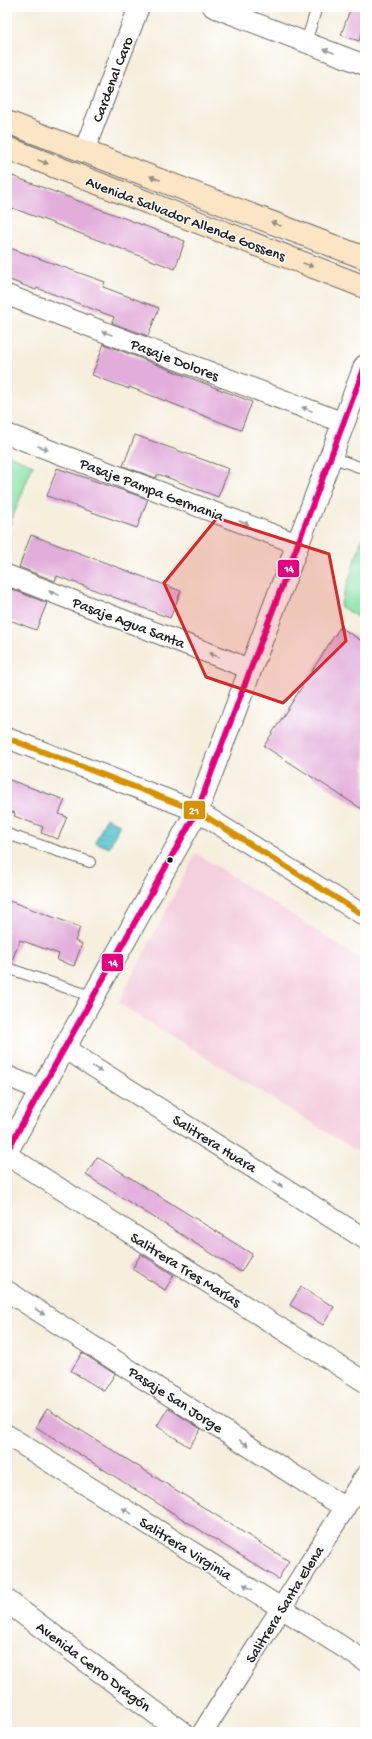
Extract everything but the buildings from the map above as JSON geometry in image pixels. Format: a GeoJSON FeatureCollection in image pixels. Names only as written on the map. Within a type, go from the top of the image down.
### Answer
{"type":"FeatureCollection","features":[{"type":"Feature","properties":{"kind":"main road","name":"Avenida Salvador Allende Gossens"},"geometry":{"type":"LineString","coordinates":[[7,122],[365,258]]}},
{"type":"Feature","properties":{"kind":"main road","name":"Avenida Salvador Allende Gossens"},"geometry":{"type":"LineString","coordinates":[[7,148],[365,287]]}},
{"type":"Feature","properties":{"kind":"street","name":"Cardenal Caro"},"geometry":{"type":"LineString","coordinates":[[84,151],[139,7]]}},
{"type":"Feature","properties":{"kind":"street"},"geometry":{"type":"LineString","coordinates":[[213,7],[365,65]]}},
{"type":"Feature","properties":{"kind":"street","name":"Pasaje Dolores"},"geometry":{"type":"LineString","coordinates":[[7,296],[344,423]]}},
{"type":"Feature","properties":{"kind":"street"},"geometry":{"type":"LineString","coordinates":[[7,1151],[94,997],[196,811],[365,366]]}},
{"type":"Feature","properties":{"kind":"street","name":"Pasaje Pampa Germania"},"geometry":{"type":"LineString","coordinates":[[7,434],[298,544]]}},
{"type":"Feature","properties":{"kind":"street","name":"Pasaje Agua Santa"},"geometry":{"type":"LineString","coordinates":[[7,575],[250,669]]}},
{"type":"Feature","properties":{"kind":"street"},"geometry":{"type":"LineString","coordinates":[[7,738],[196,811],[365,916]]}},
{"type":"Feature","properties":{"kind":"street","name":"Salitrera Huara"},"geometry":{"type":"LineString","coordinates":[[64,1048],[365,1239]]}},
{"type":"Feature","properties":{"kind":"street"},"geometry":{"type":"LineString","coordinates":[[7,1076],[41,1090]]}},
{"type":"Feature","properties":{"kind":"street","name":"Salitrera Tres Marías"},"geometry":{"type":"LineString","coordinates":[[7,1155],[365,1382]]}},
{"type":"Feature","properties":{"kind":"street","name":"Pasaje San Jorge"},"geometry":{"type":"LineString","coordinates":[[7,1291],[345,1508]]}},
{"type":"Feature","properties":{"kind":"street","name":"Salitrera Virginia"},"geometry":{"type":"LineString","coordinates":[[7,1435],[365,1661]]}},
{"type":"Feature","properties":{"kind":"street","name":"Salitrera Santa Elena"},"geometry":{"type":"LineString","coordinates":[[203,1732],[364,1480]]}},
{"type":"Feature","properties":{"kind":"street","name":"Avenida Cerro Dragón"},"geometry":{"type":"LineString","coordinates":[[7,1601],[181,1732]]}},
{"type":"Feature","properties":{"kind":"lane"},"geometry":{"type":"LineString","coordinates":[[306,42],[317,7]]}},
{"type":"Feature","properties":{"kind":"lane"},"geometry":{"type":"LineString","coordinates":[[331,457],[365,469]]}},
{"type":"Feature","properties":{"kind":"lane"},"geometry":{"type":"LineString","coordinates":[[7,834],[90,862]]}},
{"type":"Feature","properties":{"kind":"lane"},"geometry":{"type":"LineString","coordinates":[[7,968],[94,997]]}},
{"type":"Feature","properties":{"kind":"highlighted area"},"geometry":{"type":"Polygon","coordinates":[[[217,518],[329,554],[346,641],[283,703],[206,677],[164,583],[217,518]]]}},
{"type":"Feature","properties":{"kind":"shaded area"},"geometry":{"type":"Polygon","coordinates":[[[196,853],[365,962],[365,1156],[118,1003],[196,853]]]}},
{"type":"Feature","properties":{"kind":"green space"},"geometry":{"type":"Polygon","coordinates":[[[7,454],[33,465],[7,532],[7,454]]]}},
{"type":"Feature","properties":{"kind":"green space"},"geometry":{"type":"Polygon","coordinates":[[[365,530],[365,622],[340,606],[365,530]]]}},
{"type":"Feature","properties":{"kind":"water"},"geometry":{"type":"Polygon","coordinates":[[[106,818],[120,824],[109,848],[95,842],[106,818]]]}},
{"type":"Feature","properties":{"kind":"transit line","name":"14"},"geometry":{"type":"LineString","coordinates":[[7,1151],[197,811],[365,366]]}},
{"type":"Feature","properties":{"kind":"transit line","name":"21"},"geometry":{"type":"LineString","coordinates":[[7,738],[197,811],[365,916]]}}]}
